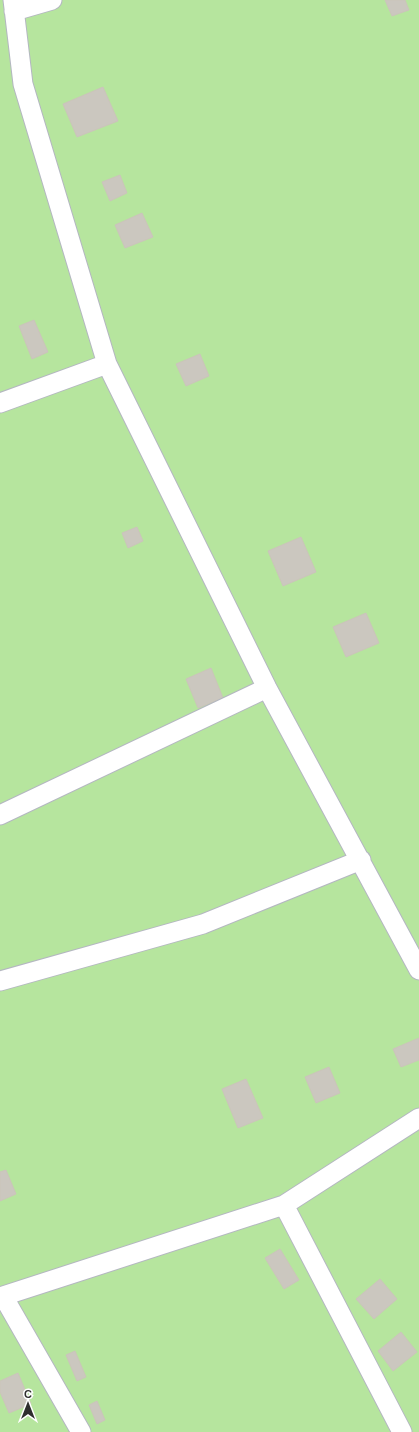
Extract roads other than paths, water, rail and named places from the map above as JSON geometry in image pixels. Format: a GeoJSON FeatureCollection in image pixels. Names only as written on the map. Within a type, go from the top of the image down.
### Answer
{"type":"FeatureCollection","features":[{"type":"Feature","properties":{"kind":"street"},"geometry":{"type":"LineString","coordinates":[[52,0],[13,5],[24,84],[107,364],[267,688],[419,970]]}},
{"type":"Feature","properties":{"kind":"street"},"geometry":{"type":"LineString","coordinates":[[0,403],[107,364]]}},
{"type":"Feature","properties":{"kind":"street"},"geometry":{"type":"LineString","coordinates":[[0,815],[267,688]]}},
{"type":"Feature","properties":{"kind":"street"},"geometry":{"type":"LineString","coordinates":[[0,981],[203,924],[361,860]]}},
{"type":"Feature","properties":{"kind":"street"},"geometry":{"type":"LineString","coordinates":[[81,1432],[2,1296],[284,1205],[419,1118]]}},
{"type":"Feature","properties":{"kind":"street"},"geometry":{"type":"LineString","coordinates":[[284,1205],[402,1432]]}}]}
